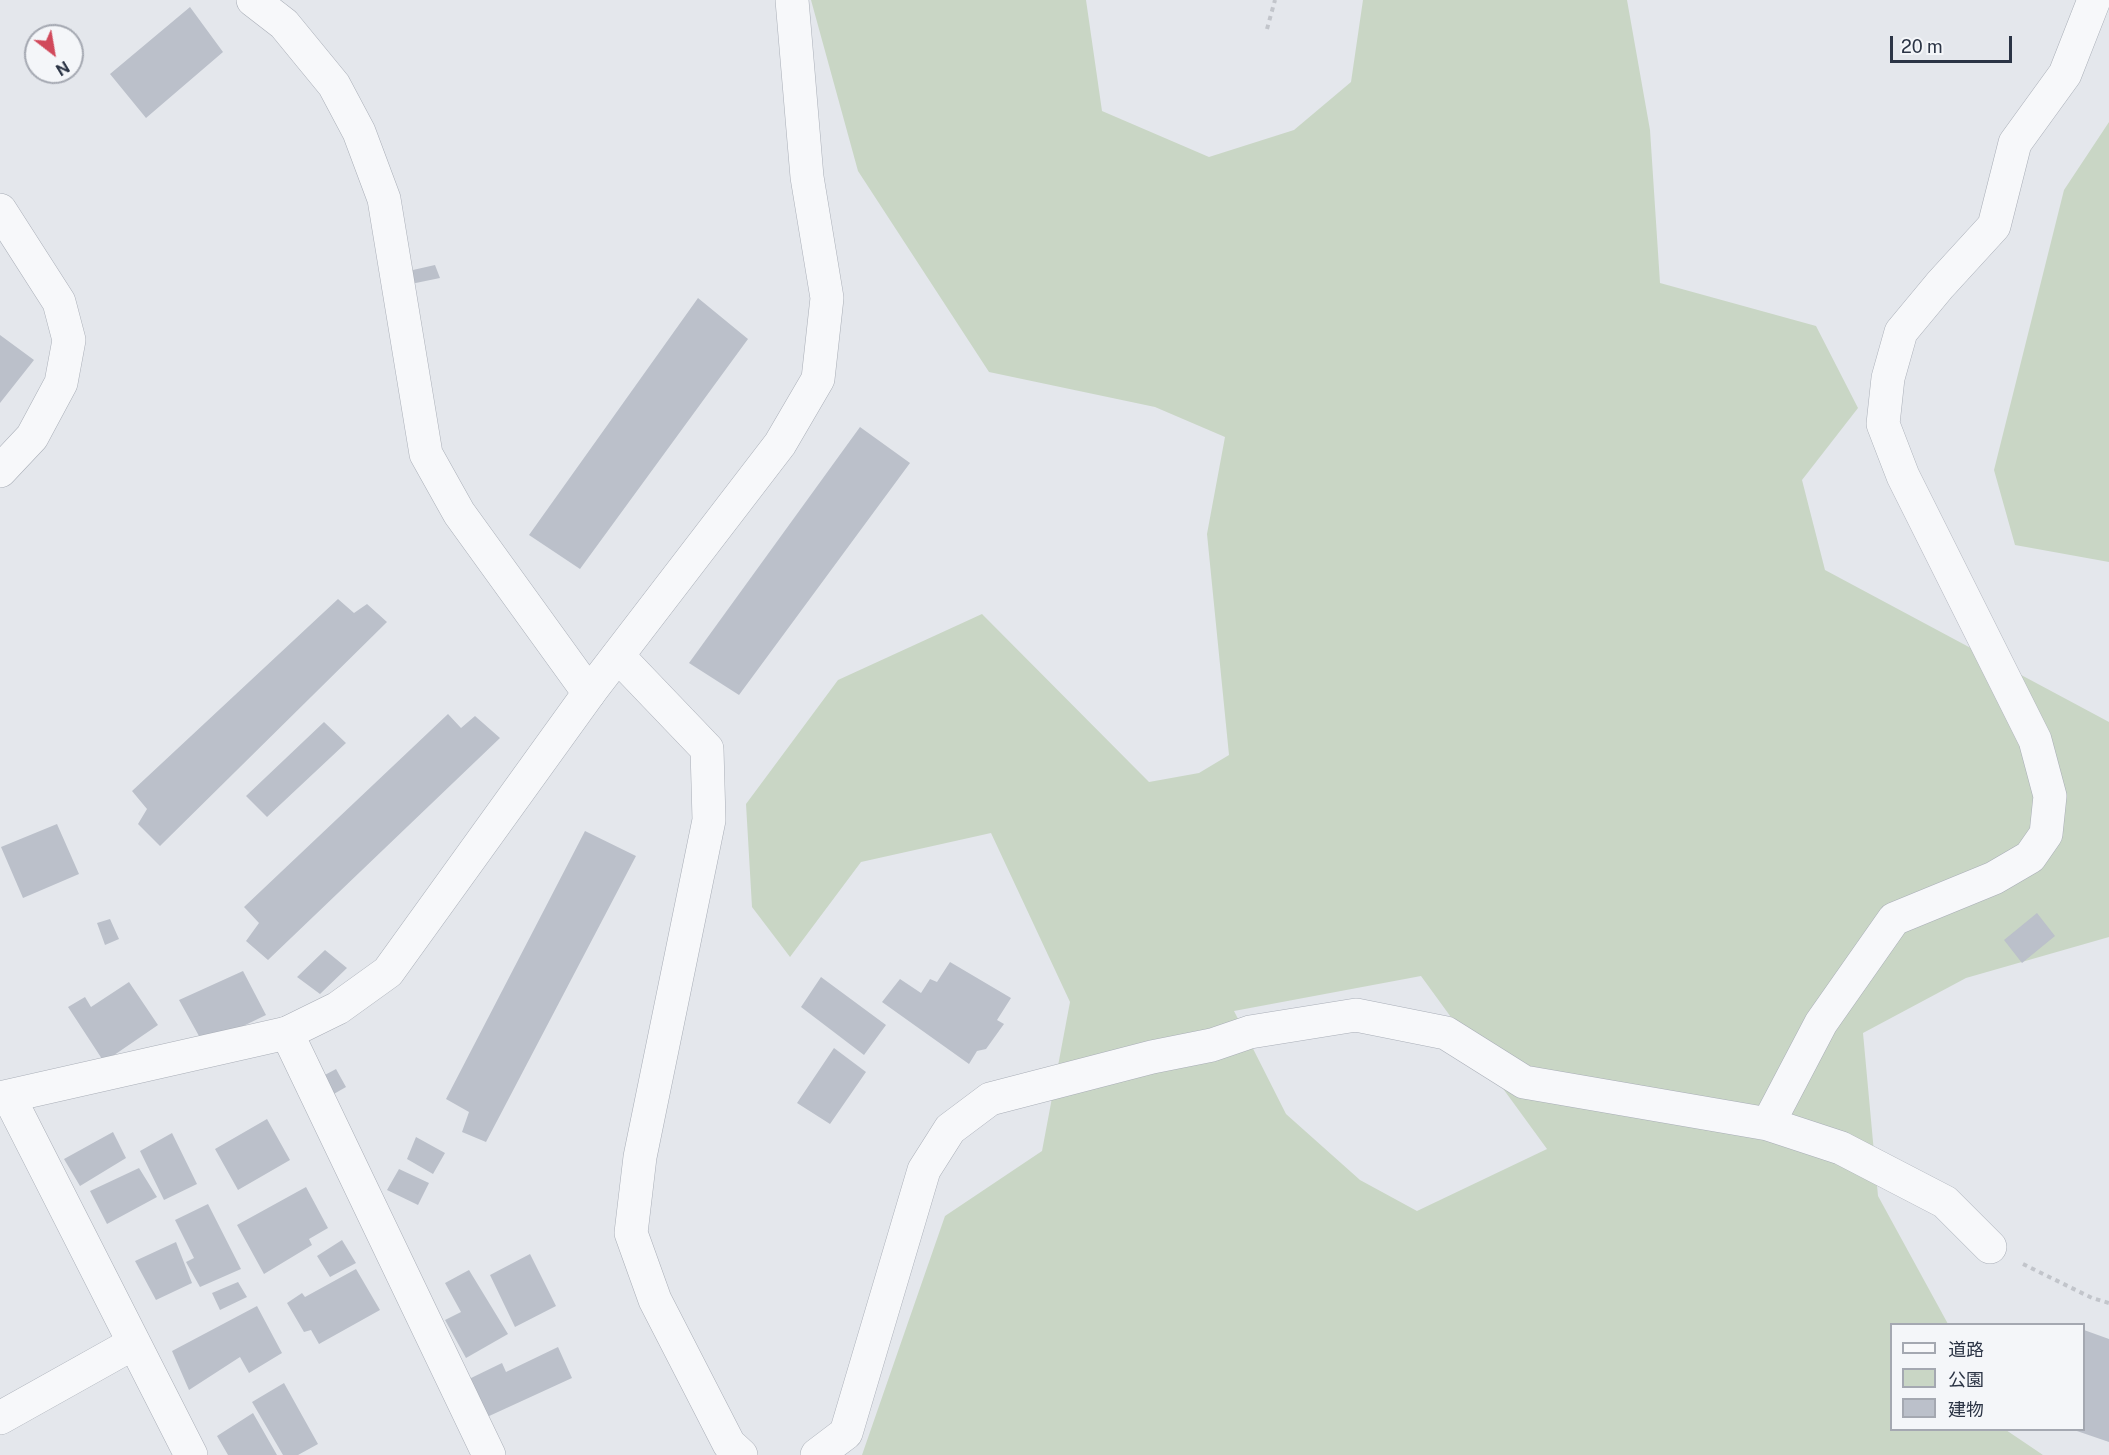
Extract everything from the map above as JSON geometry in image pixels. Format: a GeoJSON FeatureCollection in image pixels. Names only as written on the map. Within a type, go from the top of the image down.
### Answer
{"type":"FeatureCollection","features":[{"type":"Feature","properties":{"kind":"street"},"geometry":{"type":"LineString","coordinates":[[253,0],[284,24],[334,85],[359,132],[384,199],[426,454],[459,513],[589,693]]}},
{"type":"Feature","properties":{"kind":"street"},"geometry":{"type":"LineString","coordinates":[[191,1455],[5,1097],[287,1033],[338,1008],[388,972],[589,693],[780,444],[819,379],[827,298],[807,177],[792,0]]}},
{"type":"Feature","properties":{"kind":"street"},"geometry":{"type":"LineString","coordinates":[[1768,1124],[1821,1023],[1894,919],[1994,878],[2030,857],[2046,834],[2050,796],[2035,741],[1903,476],[1883,424],[1888,378],[1901,332],[1994,226],[2015,144],[2065,74],[2094,0]]}},
{"type":"Feature","properties":{"kind":"street"},"geometry":{"type":"LineString","coordinates":[[0,210],[59,302],[69,340],[61,382],[32,437],[0,471]]}},
{"type":"Feature","properties":{"kind":"street"},"geometry":{"type":"LineString","coordinates":[[618,656],[707,749],[709,819],[640,1157],[632,1233],[655,1300],[729,1444],[741,1455]]}},
{"type":"Feature","properties":{"kind":"street"},"geometry":{"type":"LineString","coordinates":[[817,1455],[846,1433],[924,1170],[950,1129],[990,1099],[1152,1057],[1212,1045],[1250,1032],[1356,1016],[1446,1033],[1524,1082],[1768,1124],[1841,1148],[1946,1202],[1990,1247]]}},
{"type":"Feature","properties":{"kind":"street"},"geometry":{"type":"LineString","coordinates":[[287,1033],[489,1455]]}},
{"type":"Feature","properties":{"kind":"street"},"geometry":{"type":"LineString","coordinates":[[0,1418],[134,1343]]}},
{"type":"Feature","properties":{"kind":"path"},"geometry":{"type":"LineString","coordinates":[[1267,29],[1275,0]]}},
{"type":"Feature","properties":{"kind":"path"},"geometry":{"type":"LineString","coordinates":[[1990,1247],[2092,1298],[2109,1303]]}},
{"type":"Feature","properties":{"kind":"green space"},"geometry":{"type":"Polygon","coordinates":[[[811,0],[1086,0],[1102,111],[1209,157],[1294,130],[1351,82],[1363,0],[1627,0],[1650,130],[1660,283],[1816,326],[1858,408],[1802,480],[1825,570],[2109,722],[2109,937],[1966,978],[1863,1033],[1878,1196],[1947,1323],[1890,1323],[1890,1431],[2007,1431],[2043,1455],[862,1455],[945,1216],[1042,1151],[1070,1002],[991,833],[861,862],[790,957],[752,907],[746,804],[838,680],[982,614],[1149,782],[1199,773],[1229,755],[1207,534],[1225,437],[1155,407],[989,372],[858,171],[811,0]],[[1421,976],[1234,1011],[1286,1114],[1360,1180],[1417,1211],[1547,1149],[1421,976]]]}},
{"type":"Feature","properties":{"kind":"green space"},"geometry":{"type":"Polygon","coordinates":[[[2109,122],[2109,562],[2015,545],[1994,470],[2064,190],[2109,122]]]}},
{"type":"Feature","properties":{"kind":"building"},"geometry":{"type":"Polygon","coordinates":[[[190,7],[223,52],[146,118],[110,74],[190,7]]]}},
{"type":"Feature","properties":{"kind":"building"},"geometry":{"type":"Polygon","coordinates":[[[435,265],[440,278],[406,285],[404,272],[435,265]]]}},
{"type":"Feature","properties":{"kind":"building"},"geometry":{"type":"Polygon","coordinates":[[[698,298],[748,339],[580,569],[529,535],[698,298]]]}},
{"type":"Feature","properties":{"kind":"building"},"geometry":{"type":"Polygon","coordinates":[[[0,335],[34,360],[0,403],[0,335]]]}},
{"type":"Feature","properties":{"kind":"building"},"geometry":{"type":"Polygon","coordinates":[[[860,427],[910,463],[739,695],[689,663],[860,427]]]}},
{"type":"Feature","properties":{"kind":"building"},"geometry":{"type":"Polygon","coordinates":[[[338,599],[354,613],[367,604],[387,622],[160,846],[138,824],[147,809],[132,791],[338,599]]]}},
{"type":"Feature","properties":{"kind":"building"},"geometry":{"type":"Polygon","coordinates":[[[448,714],[461,728],[475,716],[500,738],[268,960],[246,941],[259,923],[244,907],[448,714]]]}},
{"type":"Feature","properties":{"kind":"building"},"geometry":{"type":"Polygon","coordinates":[[[324,722],[346,743],[267,817],[246,796],[324,722]]]}},
{"type":"Feature","properties":{"kind":"building"},"geometry":{"type":"Polygon","coordinates":[[[57,824],[79,874],[23,898],[1,847],[57,824]]]}},
{"type":"Feature","properties":{"kind":"building"},"geometry":{"type":"Polygon","coordinates":[[[585,831],[636,856],[486,1142],[462,1132],[469,1112],[446,1099],[585,831]]]}},
{"type":"Feature","properties":{"kind":"building"},"geometry":{"type":"Polygon","coordinates":[[[2037,913],[2055,936],[2022,963],[2004,940],[2037,913]]]}},
{"type":"Feature","properties":{"kind":"building"},"geometry":{"type":"Polygon","coordinates":[[[110,919],[119,939],[105,945],[97,923],[110,919]]]}},
{"type":"Feature","properties":{"kind":"building"},"geometry":{"type":"Polygon","coordinates":[[[325,950],[347,968],[320,994],[297,977],[325,950]]]}},
{"type":"Feature","properties":{"kind":"building"},"geometry":{"type":"Polygon","coordinates":[[[950,962],[1011,998],[997,1020],[1004,1024],[986,1049],[977,1051],[969,1064],[882,1002],[900,979],[921,993],[930,979],[937,982],[950,962]]]}},
{"type":"Feature","properties":{"kind":"building"},"geometry":{"type":"Polygon","coordinates":[[[243,971],[266,1015],[204,1045],[179,1000],[243,971]]]}},
{"type":"Feature","properties":{"kind":"building"},"geometry":{"type":"Polygon","coordinates":[[[821,977],[886,1025],[864,1055],[801,1007],[821,977]]]}},
{"type":"Feature","properties":{"kind":"building"},"geometry":{"type":"Polygon","coordinates":[[[129,982],[158,1025],[104,1062],[68,1007],[85,997],[91,1007],[129,982]]]}},
{"type":"Feature","properties":{"kind":"building"},"geometry":{"type":"Polygon","coordinates":[[[834,1048],[866,1072],[830,1124],[797,1103],[834,1048]]]}},
{"type":"Feature","properties":{"kind":"building"},"geometry":{"type":"Polygon","coordinates":[[[336,1069],[346,1087],[332,1095],[323,1076],[336,1069]]]}},
{"type":"Feature","properties":{"kind":"building"},"geometry":{"type":"Polygon","coordinates":[[[267,1119],[290,1160],[238,1190],[215,1149],[267,1119]]]}},
{"type":"Feature","properties":{"kind":"building"},"geometry":{"type":"Polygon","coordinates":[[[113,1132],[126,1158],[80,1186],[64,1159],[113,1132]]]}},
{"type":"Feature","properties":{"kind":"building"},"geometry":{"type":"Polygon","coordinates":[[[172,1133],[197,1184],[164,1200],[140,1151],[172,1133]]]}},
{"type":"Feature","properties":{"kind":"building"},"geometry":{"type":"Polygon","coordinates":[[[416,1137],[445,1153],[433,1174],[407,1159],[416,1137]]]}},
{"type":"Feature","properties":{"kind":"building"},"geometry":{"type":"Polygon","coordinates":[[[139,1168],[157,1197],[107,1224],[90,1191],[139,1168]]]}},
{"type":"Feature","properties":{"kind":"building"},"geometry":{"type":"Polygon","coordinates":[[[399,1169],[429,1183],[418,1205],[387,1190],[399,1169]]]}},
{"type":"Feature","properties":{"kind":"building"},"geometry":{"type":"Polygon","coordinates":[[[306,1187],[328,1228],[309,1239],[312,1245],[264,1274],[237,1225],[306,1187]]]}},
{"type":"Feature","properties":{"kind":"building"},"geometry":{"type":"Polygon","coordinates":[[[208,1204],[241,1269],[200,1287],[186,1262],[194,1258],[175,1220],[208,1204]]]}},
{"type":"Feature","properties":{"kind":"building"},"geometry":{"type":"Polygon","coordinates":[[[342,1240],[356,1263],[330,1277],[317,1256],[342,1240]]]}},
{"type":"Feature","properties":{"kind":"building"},"geometry":{"type":"Polygon","coordinates":[[[176,1242],[192,1283],[156,1300],[135,1261],[176,1242]]]}},
{"type":"Feature","properties":{"kind":"building"},"geometry":{"type":"Polygon","coordinates":[[[530,1254],[556,1306],[515,1327],[490,1275],[530,1254]]]}},
{"type":"Feature","properties":{"kind":"building"},"geometry":{"type":"Polygon","coordinates":[[[356,1269],[380,1310],[319,1344],[311,1330],[304,1332],[287,1303],[302,1293],[305,1297],[356,1269]]]}},
{"type":"Feature","properties":{"kind":"building"},"geometry":{"type":"Polygon","coordinates":[[[469,1270],[508,1334],[466,1358],[445,1320],[461,1312],[445,1283],[469,1270]]]}},
{"type":"Feature","properties":{"kind":"building"},"geometry":{"type":"Polygon","coordinates":[[[238,1282],[247,1297],[220,1310],[212,1293],[238,1282]]]}},
{"type":"Feature","properties":{"kind":"building"},"geometry":{"type":"Polygon","coordinates":[[[257,1306],[282,1353],[249,1373],[240,1357],[189,1390],[172,1351],[257,1306]]]}},
{"type":"Feature","properties":{"kind":"building"},"geometry":{"type":"Polygon","coordinates":[[[2085,1330],[2109,1339],[2109,1442],[2077,1431],[2085,1431],[2085,1330]]]}},
{"type":"Feature","properties":{"kind":"building"},"geometry":{"type":"Polygon","coordinates":[[[558,1347],[572,1378],[487,1417],[469,1379],[502,1363],[506,1372],[558,1347]]]}},
{"type":"Feature","properties":{"kind":"building"},"geometry":{"type":"Polygon","coordinates":[[[284,1383],[318,1444],[298,1455],[283,1455],[252,1402],[284,1383]]]}},
{"type":"Feature","properties":{"kind":"building"},"geometry":{"type":"Polygon","coordinates":[[[253,1413],[277,1455],[228,1455],[217,1436],[253,1413]]]}}]}
